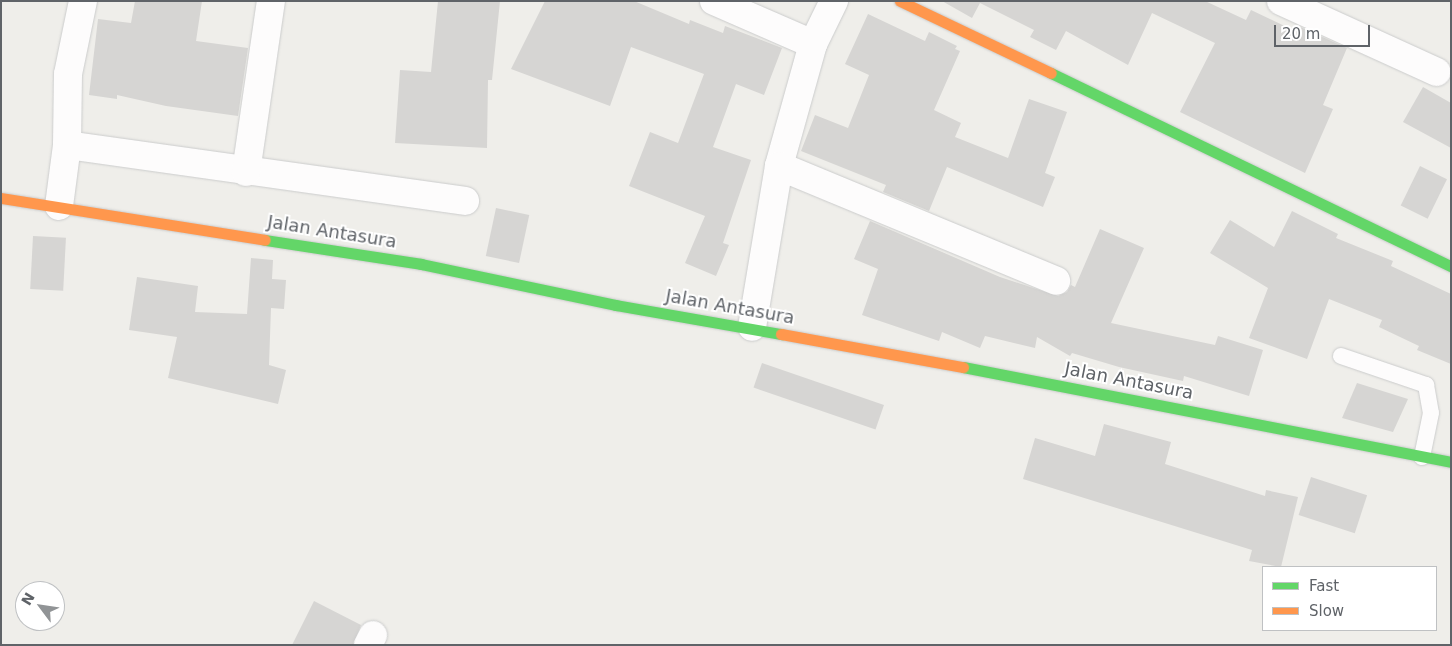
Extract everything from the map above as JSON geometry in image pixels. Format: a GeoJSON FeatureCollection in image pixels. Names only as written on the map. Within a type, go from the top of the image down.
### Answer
{"type":"FeatureCollection","features":[{"type":"Feature","properties":{"kind":"main road"},"geometry":{"type":"LineString","coordinates":[[900,1],[1451,266]]}},
{"type":"Feature","properties":{"kind":"main road","name":"Jalan Antasura"},"geometry":{"type":"LineString","coordinates":[[1,198],[421,264],[616,305],[752,327],[1451,462]]}},
{"type":"Feature","properties":{"kind":"street"},"geometry":{"type":"LineString","coordinates":[[58,206],[67,145],[68,74],[83,1]]}},
{"type":"Feature","properties":{"kind":"street"},"geometry":{"type":"LineString","coordinates":[[246,172],[271,1]]}},
{"type":"Feature","properties":{"kind":"street"},"geometry":{"type":"LineString","coordinates":[[714,1],[813,44]]}},
{"type":"Feature","properties":{"kind":"street"},"geometry":{"type":"LineString","coordinates":[[752,327],[779,166],[813,44],[834,1]]}},
{"type":"Feature","properties":{"kind":"street"},"geometry":{"type":"LineString","coordinates":[[1282,1],[1437,72]]}},
{"type":"Feature","properties":{"kind":"street"},"geometry":{"type":"LineString","coordinates":[[67,145],[246,172],[465,201]]}},
{"type":"Feature","properties":{"kind":"street"},"geometry":{"type":"LineString","coordinates":[[779,166],[1056,280]]}},
{"type":"Feature","properties":{"kind":"lane"},"geometry":{"type":"LineString","coordinates":[[1341,356],[1426,385],[1431,413],[1422,457]]}},
{"type":"Feature","properties":{"kind":"building"},"geometry":{"type":"Polygon","coordinates":[[[135,1],[202,1],[196,41],[248,48],[238,116],[166,106],[117,95],[117,99],[89,95],[98,19],[131,23],[135,1]]]}},
{"type":"Feature","properties":{"kind":"building"},"geometry":{"type":"Polygon","coordinates":[[[438,1],[500,1],[492,80],[488,80],[487,148],[395,143],[400,70],[431,72],[438,1]]]}},
{"type":"Feature","properties":{"kind":"building"},"geometry":{"type":"Polygon","coordinates":[[[545,1],[634,1],[689,24],[690,20],[723,33],[725,26],[782,48],[764,95],[736,84],[713,147],[751,160],[723,243],[729,245],[716,276],[685,263],[705,216],[629,186],[650,132],[678,143],[704,74],[631,47],[610,106],[511,69],[545,1]]]}},
{"type":"Feature","properties":{"kind":"building"},"geometry":{"type":"Polygon","coordinates":[[[942,1],[1205,1],[1246,20],[1251,10],[1295,31],[1298,26],[1347,48],[1323,105],[1333,109],[1305,173],[1180,112],[1215,43],[1152,13],[1128,65],[1066,31],[1056,50],[1030,37],[1034,30],[980,3],[972,18],[942,1]]]}},
{"type":"Feature","properties":{"kind":"building"},"geometry":{"type":"Polygon","coordinates":[[[868,14],[925,41],[929,32],[957,46],[955,49],[960,51],[934,110],[961,123],[955,137],[1008,158],[1029,99],[1067,112],[1045,173],[1055,177],[1043,207],[947,167],[929,211],[883,192],[886,185],[801,151],[815,115],[848,128],[869,75],[845,64],[868,14]]]}},
{"type":"Feature","properties":{"kind":"building"},"geometry":{"type":"Polygon","coordinates":[[[1423,87],[1451,103],[1451,148],[1403,122],[1423,87]]]}},
{"type":"Feature","properties":{"kind":"building"},"geometry":{"type":"Polygon","coordinates":[[[1420,166],[1447,179],[1428,219],[1401,206],[1420,166]]]}},
{"type":"Feature","properties":{"kind":"building"},"geometry":{"type":"Polygon","coordinates":[[[496,208],[529,215],[519,263],[486,256],[496,208]]]}},
{"type":"Feature","properties":{"kind":"building"},"geometry":{"type":"Polygon","coordinates":[[[1292,211],[1338,234],[1336,238],[1393,261],[1391,266],[1451,294],[1451,364],[1417,350],[1419,346],[1379,327],[1382,320],[1329,299],[1307,359],[1249,338],[1268,288],[1210,253],[1230,220],[1274,247],[1292,211]]]}},
{"type":"Feature","properties":{"kind":"building"},"geometry":{"type":"Polygon","coordinates":[[[870,221],[1000,277],[1058,296],[1067,292],[1071,285],[1075,287],[1100,229],[1144,248],[1111,323],[1215,345],[1218,336],[1263,350],[1249,396],[1184,376],[1183,381],[1119,367],[1072,353],[1070,356],[1037,337],[1035,348],[985,336],[980,348],[942,332],[939,341],[862,315],[878,269],[854,259],[870,221]]]}},
{"type":"Feature","properties":{"kind":"building"},"geometry":{"type":"Polygon","coordinates":[[[33,236],[66,238],[63,291],[30,289],[33,236]]]}},
{"type":"Feature","properties":{"kind":"building"},"geometry":{"type":"Polygon","coordinates":[[[251,258],[273,260],[272,279],[286,280],[284,309],[271,308],[269,365],[286,370],[278,404],[168,378],[177,337],[129,330],[137,277],[198,286],[195,312],[247,314],[251,258]]]}},
{"type":"Feature","properties":{"kind":"building"},"geometry":{"type":"Polygon","coordinates":[[[762,363],[884,405],[876,430],[754,388],[762,363]]]}},
{"type":"Feature","properties":{"kind":"building"},"geometry":{"type":"Polygon","coordinates":[[[1357,383],[1408,399],[1393,432],[1342,418],[1357,383]]]}},
{"type":"Feature","properties":{"kind":"building"},"geometry":{"type":"Polygon","coordinates":[[[1104,424],[1171,442],[1165,464],[1265,496],[1266,490],[1298,497],[1281,566],[1249,561],[1252,550],[1023,479],[1035,438],[1095,456],[1104,424]]]}},
{"type":"Feature","properties":{"kind":"building"},"geometry":{"type":"Polygon","coordinates":[[[1311,477],[1367,495],[1355,533],[1299,515],[1311,477]]]}},
{"type":"Feature","properties":{"kind":"building"},"geometry":{"type":"Polygon","coordinates":[[[314,601],[361,625],[353,645],[292,645],[314,601]]]}},
{"type":"Feature","properties":{"kind":"traffic: fast"},"geometry":{"type":"LineString","coordinates":[[1051,73],[1451,266]]}},
{"type":"Feature","properties":{"kind":"traffic: fast"},"geometry":{"type":"LineString","coordinates":[[265,240],[421,264],[616,305],[781,334]]}},
{"type":"Feature","properties":{"kind":"traffic: fast"},"geometry":{"type":"LineString","coordinates":[[963,367],[1451,462]]}},
{"type":"Feature","properties":{"kind":"traffic: slow"},"geometry":{"type":"LineString","coordinates":[[900,1],[1051,73]]}},
{"type":"Feature","properties":{"kind":"traffic: slow"},"geometry":{"type":"LineString","coordinates":[[1,198],[265,240]]}},
{"type":"Feature","properties":{"kind":"traffic: slow"},"geometry":{"type":"LineString","coordinates":[[781,334],[963,367]]}}]}
